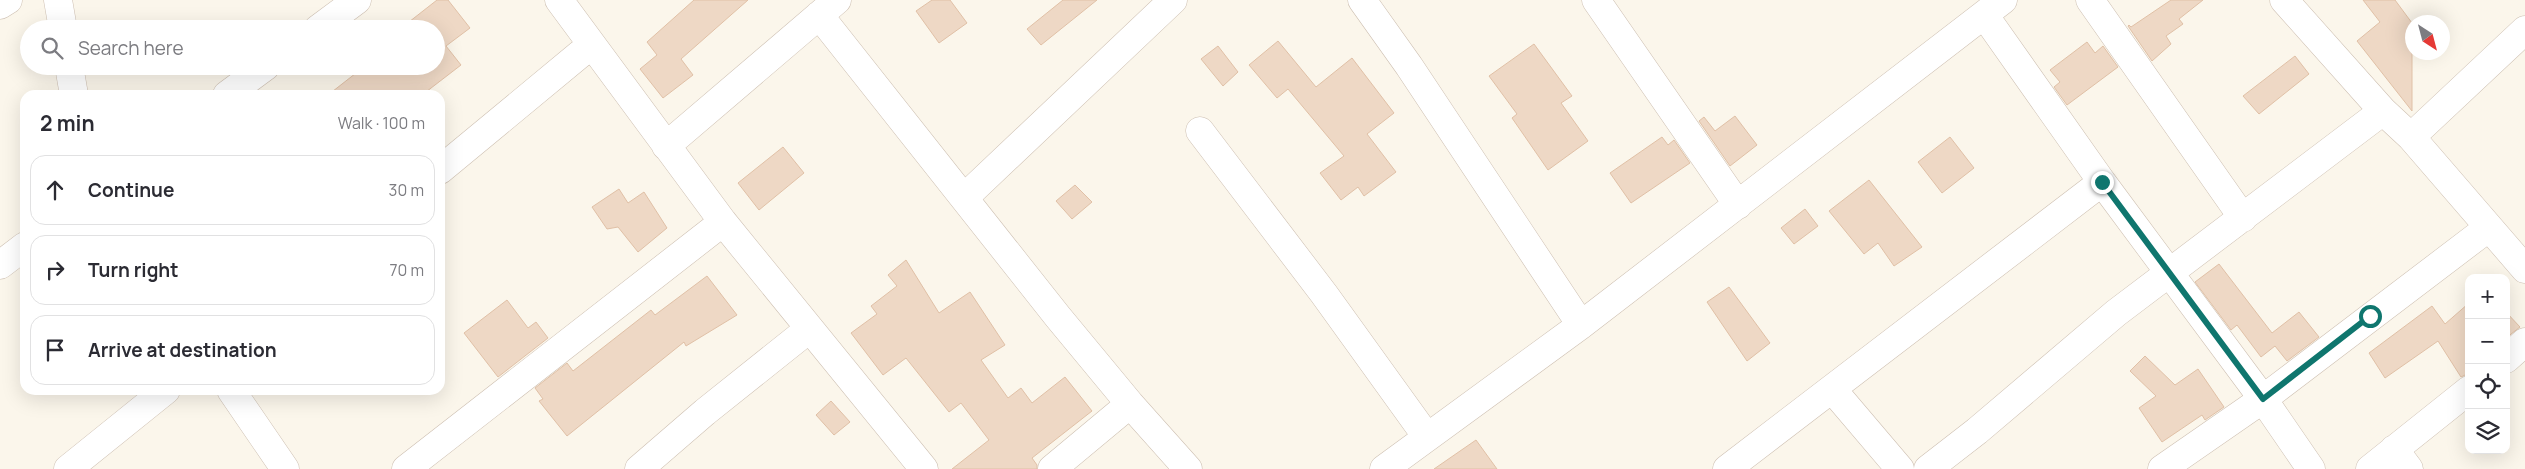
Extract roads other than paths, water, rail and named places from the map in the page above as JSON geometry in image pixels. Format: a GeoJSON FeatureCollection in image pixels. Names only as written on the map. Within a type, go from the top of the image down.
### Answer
{"type":"FeatureCollection","features":[{"type":"Feature","properties":{"kind":"street"},"geometry":{"type":"LineString","coordinates":[[0,6],[8,0]]}},
{"type":"Feature","properties":{"kind":"street"},"geometry":{"type":"LineString","coordinates":[[58,0],[61,20]]}},
{"type":"Feature","properties":{"kind":"street"},"geometry":{"type":"LineString","coordinates":[[330,20],[357,0]]}},
{"type":"Feature","properties":{"kind":"street"},"geometry":{"type":"LineString","coordinates":[[559,0],[723,222],[924,469]]}},
{"type":"Feature","properties":{"kind":"street"},"geometry":{"type":"LineString","coordinates":[[965,197],[1173,0]]}},
{"type":"Feature","properties":{"kind":"street"},"geometry":{"type":"LineString","coordinates":[[1362,0],[1409,66],[1581,325]]}},
{"type":"Feature","properties":{"kind":"street"},"geometry":{"type":"LineString","coordinates":[[1596,0],[1738,205]]}},
{"type":"Feature","properties":{"kind":"street"},"geometry":{"type":"LineString","coordinates":[[2090,0],[2243,218]]}},
{"type":"Feature","properties":{"kind":"street"},"geometry":{"type":"LineString","coordinates":[[2284,0],[2384,111],[2411,137],[2525,269]]}},
{"type":"Feature","properties":{"kind":"street"},"geometry":{"type":"LineString","coordinates":[[1384,469],[1581,325],[1994,5],[2102,182],[2263,399],[2311,469]]}},
{"type":"Feature","properties":{"kind":"street"},"geometry":{"type":"LineString","coordinates":[[666,146],[828,8],[965,197],[1058,317],[1130,404],[1188,469]]}},
{"type":"Feature","properties":{"kind":"street"},"geometry":{"type":"LineString","coordinates":[[2411,137],[2525,30]]}},
{"type":"Feature","properties":{"kind":"street"},"geometry":{"type":"LineString","coordinates":[[445,166],[591,45]]}},
{"type":"Feature","properties":{"kind":"street"},"geometry":{"type":"LineString","coordinates":[[71,75],[73,90]]}},
{"type":"Feature","properties":{"kind":"street"},"geometry":{"type":"LineString","coordinates":[[234,90],[254,75]]}},
{"type":"Feature","properties":{"kind":"street"},"geometry":{"type":"LineString","coordinates":[[1928,469],[1977,431],[2116,313],[2384,111]]}},
{"type":"Feature","properties":{"kind":"street"},"geometry":{"type":"LineString","coordinates":[[1200,131],[1324,294],[1427,437]]}},
{"type":"Feature","properties":{"kind":"street"},"geometry":{"type":"LineString","coordinates":[[1726,469],[2102,182]]}},
{"type":"Feature","properties":{"kind":"street"},"geometry":{"type":"LineString","coordinates":[[406,469],[723,222]]}},
{"type":"Feature","properties":{"kind":"street"},"geometry":{"type":"LineString","coordinates":[[2162,469],[2263,399],[2488,228]]}},
{"type":"Feature","properties":{"kind":"street"},"geometry":{"type":"LineString","coordinates":[[0,265],[20,250]]}},
{"type":"Feature","properties":{"kind":"street"},"geometry":{"type":"LineString","coordinates":[[639,469],[705,412],[809,329]]}},
{"type":"Feature","properties":{"kind":"street"},"geometry":{"type":"LineString","coordinates":[[2510,355],[2525,342]]}},
{"type":"Feature","properties":{"kind":"street"},"geometry":{"type":"LineString","coordinates":[[1832,389],[1900,469]]}},
{"type":"Feature","properties":{"kind":"street"},"geometry":{"type":"LineString","coordinates":[[2370,469],[2402,459],[2465,394]]}},
{"type":"Feature","properties":{"kind":"street"},"geometry":{"type":"LineString","coordinates":[[68,469],[160,395]]}},
{"type":"Feature","properties":{"kind":"street"},"geometry":{"type":"LineString","coordinates":[[234,395],[285,469]]}},
{"type":"Feature","properties":{"kind":"street"},"geometry":{"type":"LineString","coordinates":[[1052,469],[1130,404]]}}]}
